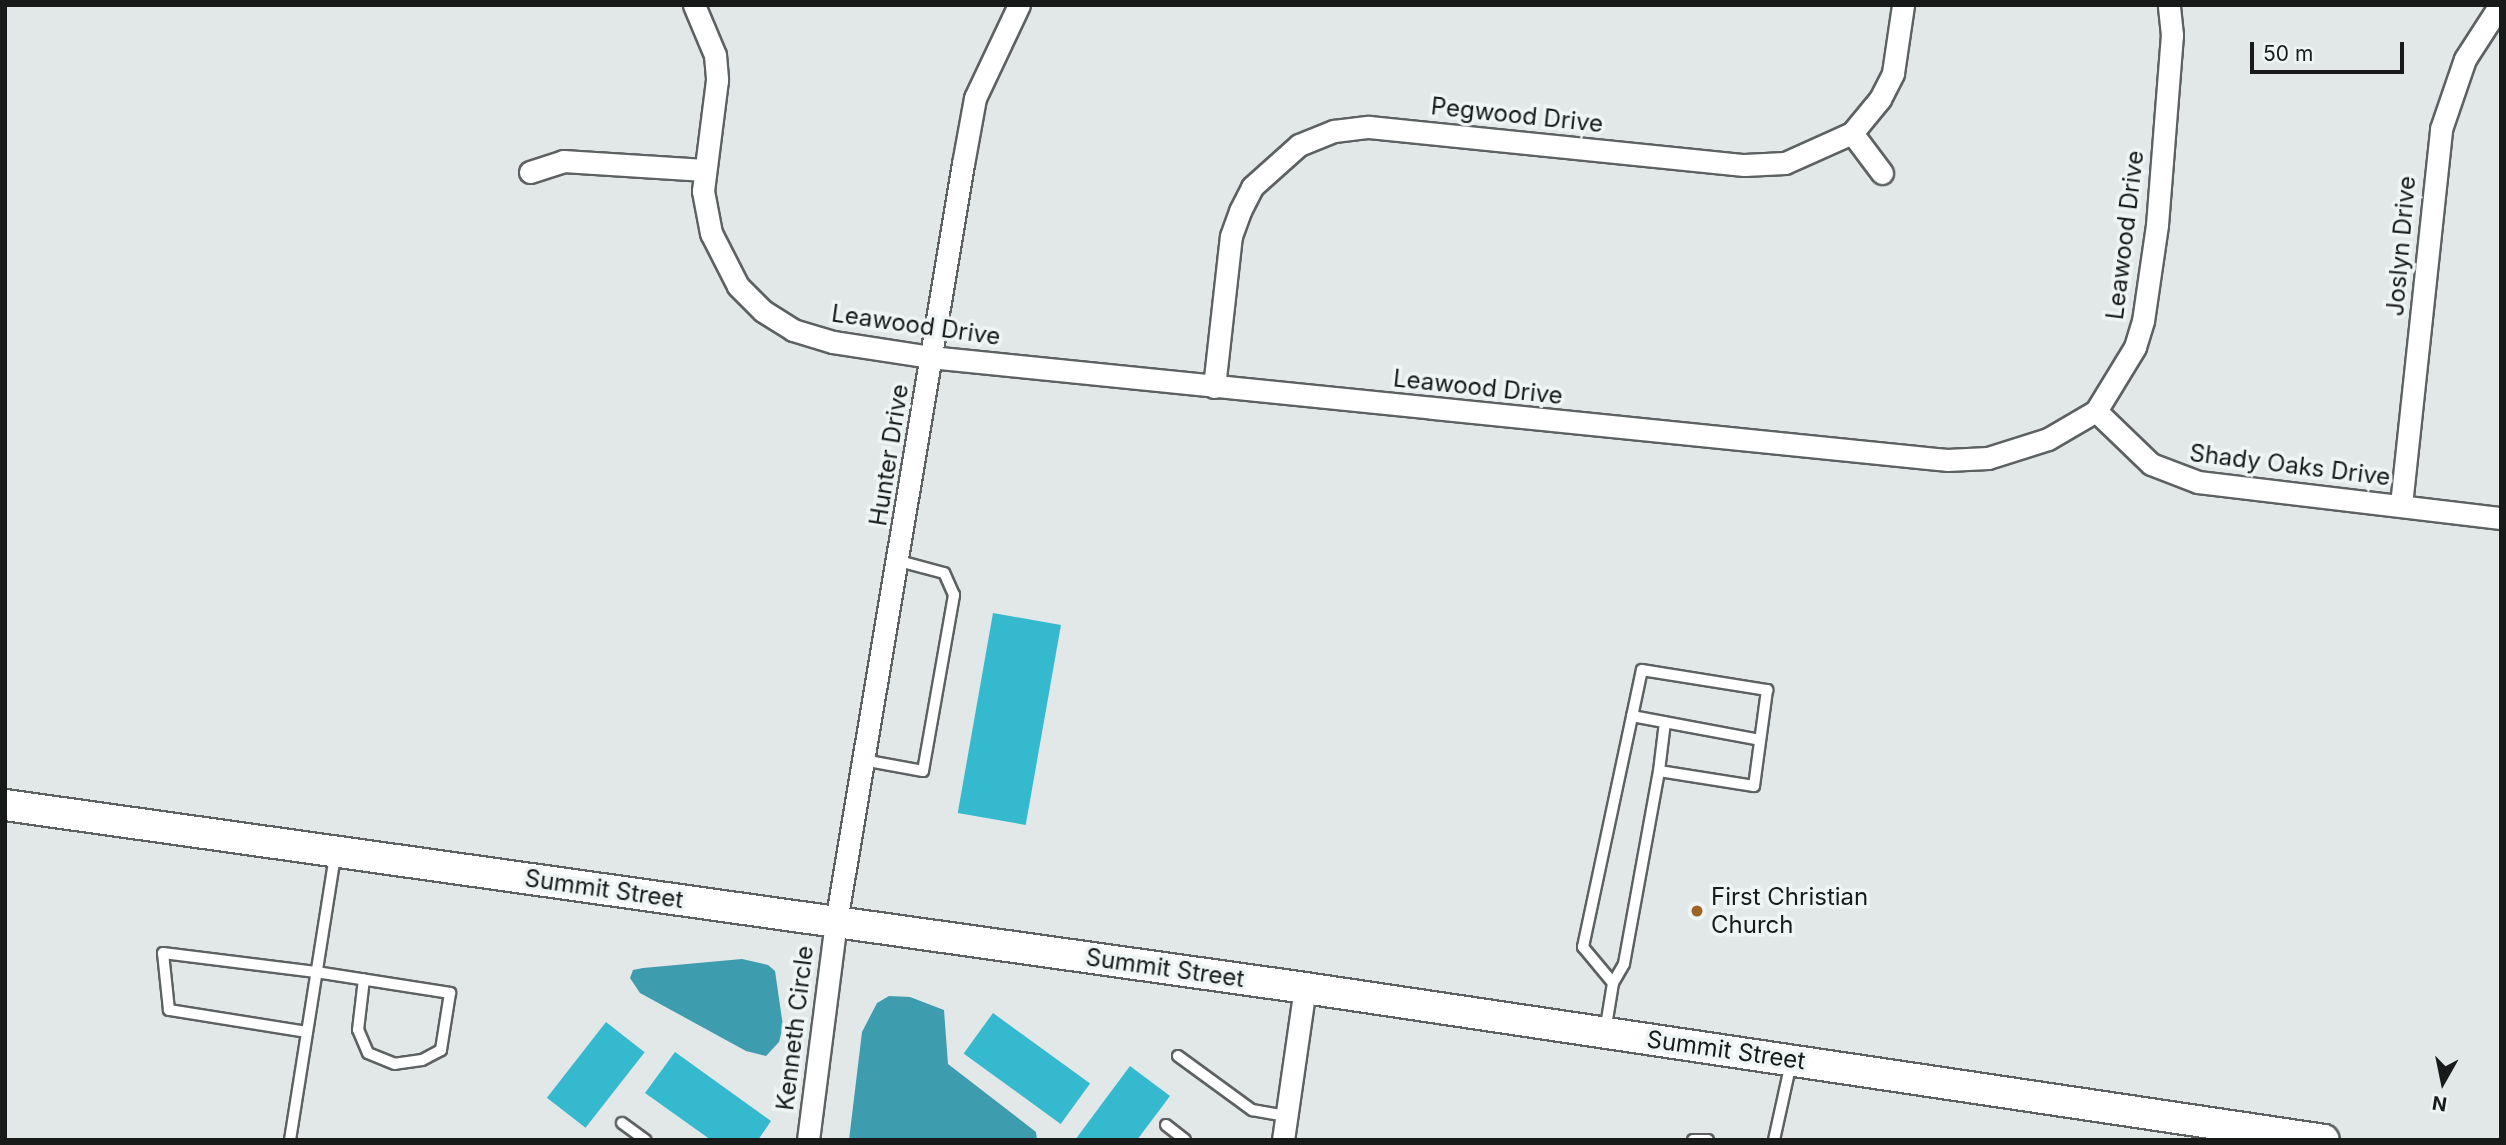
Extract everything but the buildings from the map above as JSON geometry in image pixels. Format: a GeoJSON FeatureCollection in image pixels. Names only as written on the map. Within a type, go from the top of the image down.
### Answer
{"type":"FeatureCollection","features":[{"type":"Feature","properties":{"kind":"main road","name":"Summit Street"},"geometry":{"type":"LineString","coordinates":[[5,805],[1305,988],[2324,1140]]}},
{"type":"Feature","properties":{"kind":"street","name":"Leawood Drive"},"geometry":{"type":"LineString","coordinates":[[694,5],[715,55],[717,80],[703,191],[711,233],[722,261],[763,311],[793,330],[833,342],[930,357],[1947,460],[2023,450],[2096,411],[2119,377],[2143,321],[2157,225],[2172,35],[2169,5]]}},
{"type":"Feature","properties":{"kind":"street","name":"Hunter Drive"},"geometry":{"type":"LineString","coordinates":[[836,922],[975,98],[1020,5]]}},
{"type":"Feature","properties":{"kind":"street","name":"Pegwood Drive"},"geometry":{"type":"LineString","coordinates":[[1214,387],[1231,236],[1252,187],[1275,163],[1299,145],[1334,131],[1369,127],[1744,165],[1785,163],[1852,133],[1880,99],[1893,73],[1903,5]]}},
{"type":"Feature","properties":{"kind":"street","name":"Joslyn Drive"},"geometry":{"type":"LineString","coordinates":[[2401,505],[2441,129],[2465,59],[2500,5]]}},
{"type":"Feature","properties":{"kind":"street"},"geometry":{"type":"LineString","coordinates":[[1852,133],[1882,173]]}},
{"type":"Feature","properties":{"kind":"street"},"geometry":{"type":"LineString","coordinates":[[530,172],[564,161],[705,170]]}},
{"type":"Feature","properties":{"kind":"street","name":"Shady Oaks Drive"},"geometry":{"type":"LineString","coordinates":[[2096,411],[2132,448],[2172,475],[2235,489],[2501,518]]}},
{"type":"Feature","properties":{"kind":"street","name":"Kenneth Circle"},"geometry":{"type":"LineString","coordinates":[[808,1140],[836,922]]}},
{"type":"Feature","properties":{"kind":"street"},"geometry":{"type":"LineString","coordinates":[[1283,1140],[1305,988]]}},
{"type":"Feature","properties":{"kind":"lane"},"geometry":{"type":"LineString","coordinates":[[863,760],[923,771],[954,595],[944,573],[899,561]]}},
{"type":"Feature","properties":{"kind":"lane"},"geometry":{"type":"LineString","coordinates":[[1613,983],[1583,947],[1642,670],[1767,690],[1754,786],[1659,771]]}},
{"type":"Feature","properties":{"kind":"lane"},"geometry":{"type":"LineString","coordinates":[[1632,716],[1760,740]]}},
{"type":"Feature","properties":{"kind":"lane"},"geometry":{"type":"LineString","coordinates":[[1605,1032],[1613,983],[1623,964],[1659,771],[1665,722]]}},
{"type":"Feature","properties":{"kind":"lane"},"geometry":{"type":"LineString","coordinates":[[290,1140],[335,852]]}},
{"type":"Feature","properties":{"kind":"lane"},"geometry":{"type":"LineString","coordinates":[[307,1032],[169,1010],[163,953],[316,972],[364,979],[450,993],[441,1050],[422,1060],[395,1064],[368,1053],[358,1030],[364,979]]}},
{"type":"Feature","properties":{"kind":"lane"},"geometry":{"type":"LineString","coordinates":[[1178,1056],[1252,1110],[1287,1116]]}},
{"type":"Feature","properties":{"kind":"lane"},"geometry":{"type":"LineString","coordinates":[[1773,1140],[1792,1060]]}},
{"type":"Feature","properties":{"kind":"lane"},"geometry":{"type":"LineString","coordinates":[[622,1123],[645,1140]]}},
{"type":"Feature","properties":{"kind":"lane"},"geometry":{"type":"LineString","coordinates":[[1166,1125],[1185,1140]]}},
{"type":"Feature","properties":{"kind":"lane"},"geometry":{"type":"LineString","coordinates":[[1693,1140],[1708,1140]]}},
{"type":"Feature","properties":{"kind":"water"},"geometry":{"type":"Polygon","coordinates":[[[742,959],[768,965],[775,971],[783,1026],[779,1042],[766,1056],[746,1051],[640,993],[630,978],[633,970],[643,968],[742,959]]]}},
{"type":"Feature","properties":{"kind":"water"},"geometry":{"type":"Polygon","coordinates":[[[889,996],[910,997],[944,1010],[948,1064],[1036,1132],[1037,1140],[849,1140],[862,1032],[877,1003],[889,996]]]}},
{"type":"Feature","properties":{"kind":"place","name":"First Christian Church"},"geometry":{"type":"Point","coordinates":[1697,911]}}]}
